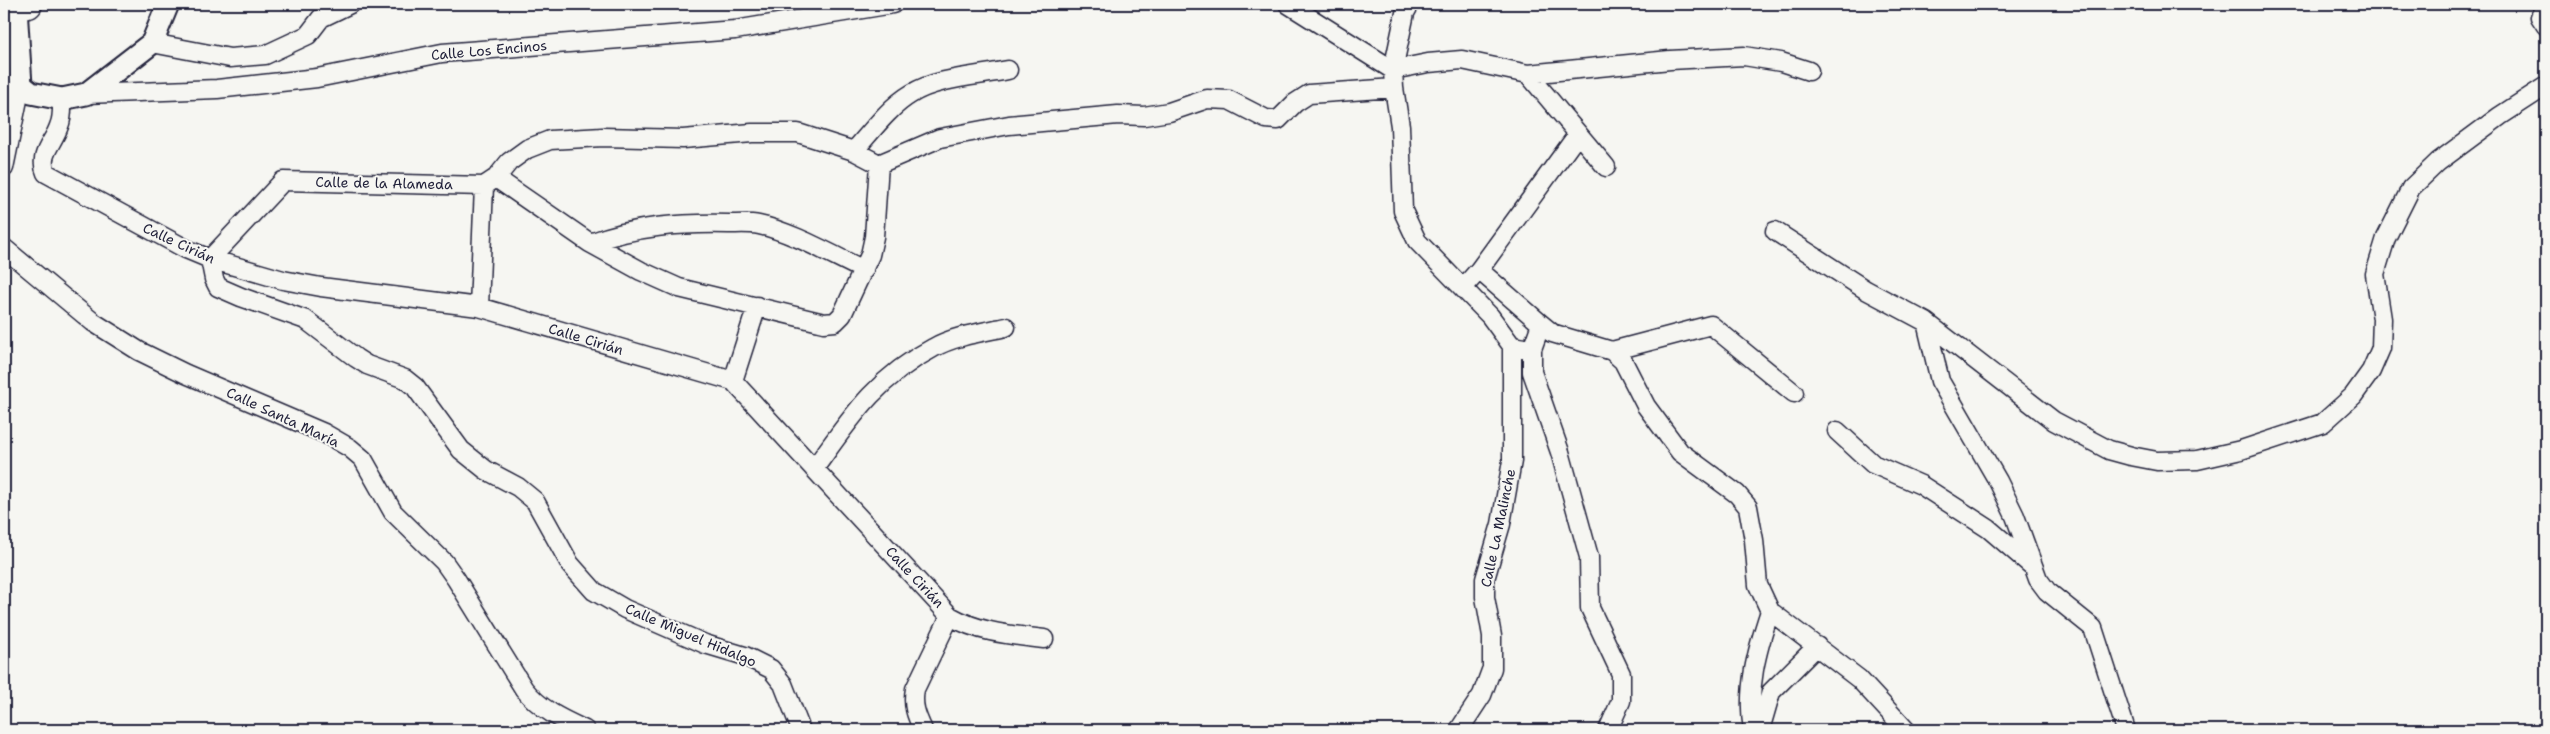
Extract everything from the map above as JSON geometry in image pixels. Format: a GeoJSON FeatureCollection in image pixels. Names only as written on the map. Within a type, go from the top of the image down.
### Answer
{"type":"FeatureCollection","features":[{"type":"Feature","properties":{"kind":"street"},"geometry":{"type":"LineString","coordinates":[[21,85],[31,93],[62,99],[86,94],[152,43],[168,4]]}},
{"type":"Feature","properties":{"kind":"street"},"geometry":{"type":"LineString","coordinates":[[152,43],[230,58],[265,55],[308,35],[321,18],[350,4]]}},
{"type":"Feature","properties":{"kind":"street","name":"Calle Los Encinos"},"geometry":{"type":"LineString","coordinates":[[86,94],[217,89],[317,78],[442,53],[735,30],[893,4]]}},
{"type":"Feature","properties":{"kind":"street"},"geometry":{"type":"LineString","coordinates":[[1288,4],[1393,70],[1428,63],[1462,60],[1528,74],[1670,60],[1744,56],[1781,62],[1809,71]]}},
{"type":"Feature","properties":{"kind":"street"},"geometry":{"type":"LineString","coordinates":[[1410,4],[1405,13],[1393,70],[1400,126],[1403,211],[1418,241],[1490,316],[1512,346],[1532,349]]}},
{"type":"Feature","properties":{"kind":"street"},"geometry":{"type":"LineString","coordinates":[[2546,4],[2540,17],[2546,26]]}},
{"type":"Feature","properties":{"kind":"street"},"geometry":{"type":"LineString","coordinates":[[4,168],[8,120],[21,85],[16,6]]}},
{"type":"Feature","properties":{"kind":"street"},"geometry":{"type":"LineString","coordinates":[[854,151],[888,114],[911,94],[932,85],[1008,70]]}},
{"type":"Feature","properties":{"kind":"street"},"geometry":{"type":"LineString","coordinates":[[1528,74],[1606,167]]}},
{"type":"Feature","properties":{"kind":"street"},"geometry":{"type":"LineString","coordinates":[[1775,231],[1866,290],[1926,322],[2054,421],[2110,450],[2131,456],[2157,460],[2197,460],[2241,450],[2323,423],[2353,396],[2371,371],[2382,348],[2382,319],[2375,274],[2386,238],[2411,188],[2446,156],[2500,116],[2546,86]]}},
{"type":"Feature","properties":{"kind":"street"},"geometry":{"type":"LineString","coordinates":[[879,164],[940,138],[1009,126],[1118,115],[1144,116],[1168,112],[1207,99],[1229,100],[1266,119],[1278,120],[1295,103],[1309,94],[1394,88]]}},
{"type":"Feature","properties":{"kind":"street","name":"Calle Cirián"},"geometry":{"type":"LineString","coordinates":[[62,99],[62,115],[59,127],[46,151],[42,164],[46,174],[186,249],[210,259],[283,280],[322,287],[480,307],[733,381],[950,616],[969,626],[987,632],[1044,639]]}},
{"type":"Feature","properties":{"kind":"street"},"geometry":{"type":"LineString","coordinates":[[480,307],[490,182],[509,162],[527,149],[550,140],[603,137],[684,138],[752,133],[798,133],[854,151],[879,164]]}},
{"type":"Feature","properties":{"kind":"street"},"geometry":{"type":"LineString","coordinates":[[1463,288],[1479,270],[1578,134]]}},
{"type":"Feature","properties":{"kind":"street"},"geometry":{"type":"LineString","coordinates":[[490,182],[590,243],[641,271],[679,288],[824,322],[835,322],[842,315],[864,270],[874,237],[879,164]]}},
{"type":"Feature","properties":{"kind":"street","name":"Calle de la Alameda"},"geometry":{"type":"LineString","coordinates":[[210,259],[283,181],[490,182]]}},
{"type":"Feature","properties":{"kind":"street"},"geometry":{"type":"LineString","coordinates":[[590,243],[610,236],[661,226],[696,223],[759,225],[802,241],[864,270]]}},
{"type":"Feature","properties":{"kind":"street","name":"Calle Santa María"},"geometry":{"type":"LineString","coordinates":[[4,248],[93,322],[139,351],[186,374],[324,433],[350,448],[363,459],[393,512],[444,562],[530,697],[536,704],[557,718],[584,730]]}},
{"type":"Feature","properties":{"kind":"street","name":"Calle Miguel Hidalgo"},"geometry":{"type":"LineString","coordinates":[[210,259],[214,279],[218,287],[241,298],[306,320],[367,365],[405,379],[415,387],[461,450],[486,470],[518,487],[535,501],[570,564],[594,591],[625,609],[705,644],[745,656],[772,669],[783,684],[801,730]]}},
{"type":"Feature","properties":{"kind":"street"},"geometry":{"type":"LineString","coordinates":[[1479,270],[1552,333],[1612,351],[1623,361],[1646,406],[1680,452],[1737,494],[1748,507],[1754,540],[1758,585],[1770,611],[1859,678],[1906,730]]}},
{"type":"Feature","properties":{"kind":"street"},"geometry":{"type":"LineString","coordinates":[[733,381],[757,306]]}},
{"type":"Feature","properties":{"kind":"street"},"geometry":{"type":"LineString","coordinates":[[1926,322],[1940,381],[1998,481],[2015,516],[2038,579],[2047,591],[2093,628],[2126,730]]}},
{"type":"Feature","properties":{"kind":"street"},"geometry":{"type":"LineString","coordinates":[[1541,324],[1532,349],[1532,372],[1560,452],[1589,557],[1590,608],[1621,674],[1621,701],[1608,730]]}},
{"type":"Feature","properties":{"kind":"street"},"geometry":{"type":"LineString","coordinates":[[1612,351],[1711,325],[1794,393]]}},
{"type":"Feature","properties":{"kind":"street"},"geometry":{"type":"LineString","coordinates":[[814,469],[860,405],[886,377],[934,347],[977,333],[1006,327]]}},
{"type":"Feature","properties":{"kind":"street","name":"Calle La Malinche"},"geometry":{"type":"LineString","coordinates":[[1459,730],[1482,695],[1492,668],[1492,636],[1485,597],[1485,579],[1500,524],[1512,461],[1512,346]]}},
{"type":"Feature","properties":{"kind":"street"},"geometry":{"type":"LineString","coordinates":[[1837,431],[1873,464],[1921,485],[1989,529],[2032,565]]}},
{"type":"Feature","properties":{"kind":"street"},"geometry":{"type":"LineString","coordinates":[[1753,730],[1749,709],[1752,676],[1770,611]]}},
{"type":"Feature","properties":{"kind":"street"},"geometry":{"type":"LineString","coordinates":[[923,730],[915,715],[913,702],[915,689],[950,616]]}},
{"type":"Feature","properties":{"kind":"street"},"geometry":{"type":"LineString","coordinates":[[1760,730],[1771,692],[1817,646]]}}]}
